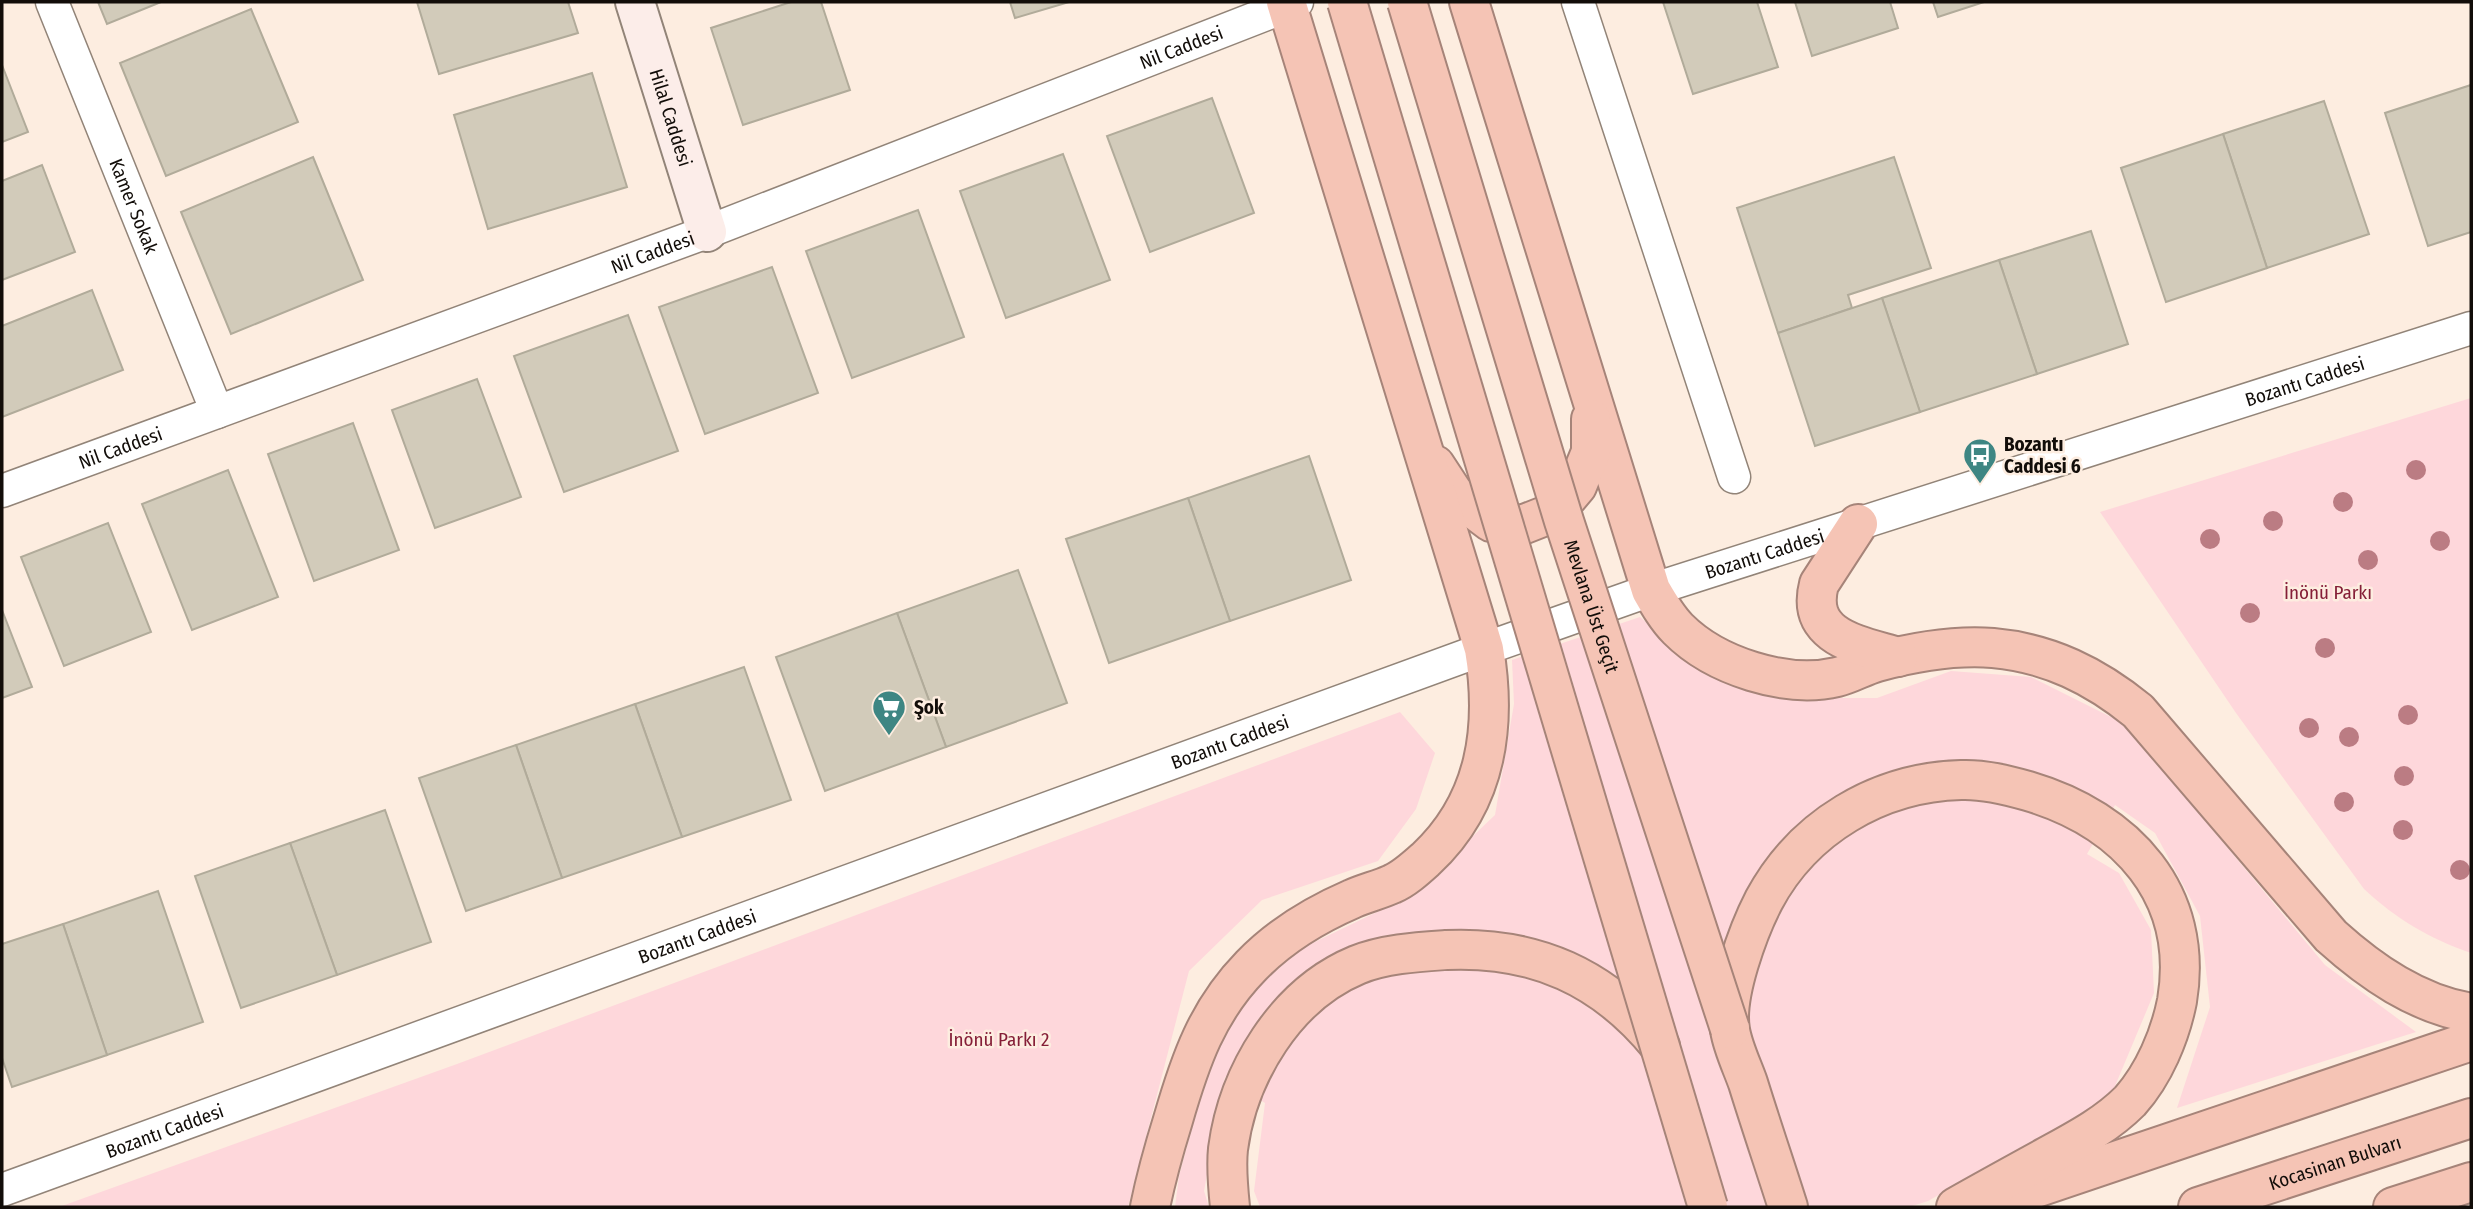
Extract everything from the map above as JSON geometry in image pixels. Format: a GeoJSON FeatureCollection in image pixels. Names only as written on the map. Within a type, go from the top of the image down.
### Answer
{"type":"FeatureCollection","features":[{"type":"Feature","properties":{"kind":"highway"},"geometry":{"type":"LineString","coordinates":[[1346,2],[1708,1207]]}},
{"type":"Feature","properties":{"kind":"highway","name":"Mevlana Üst Geçit"},"geometry":{"type":"LineString","coordinates":[[1407,2],[1564,521],[1788,1207]]}},
{"type":"Feature","properties":{"kind":"highway"},"geometry":{"type":"LineString","coordinates":[[1469,2],[1651,590],[1678,629],[1721,660],[1773,677],[1805,680],[1836,677],[1898,657],[1957,648],[1992,648],[2027,653],[2061,663],[2088,676],[2114,692],[2145,718],[2331,936],[2360,962],[2391,983],[2426,1000],[2471,1013]]}},
{"type":"Feature","properties":{"kind":"highway"},"geometry":{"type":"LineString","coordinates":[[1150,1207],[1191,1058],[1206,1025],[1227,994],[1251,965],[1279,941],[1315,916],[1395,883],[1437,848],[1454,827],[1471,798],[1482,768],[1488,736],[1490,706],[1484,649],[1290,3]]}},
{"type":"Feature","properties":{"kind":"highway"},"geometry":{"type":"LineString","coordinates":[[1425,449],[1454,494],[1491,522],[1522,525],[1555,512],[1577,486],[1591,452],[1591,400]]}},
{"type":"Feature","properties":{"kind":"highway"},"geometry":{"type":"LineString","coordinates":[[1858,524],[1819,584],[1816,606],[1819,617],[1840,639],[1898,657]]}},
{"type":"Feature","properties":{"kind":"highway"},"geometry":{"type":"LineString","coordinates":[[1730,1029],[1733,992],[1741,955],[1754,919],[1769,891],[1787,864],[1808,840],[1852,809],[1907,788],[1963,780],[2010,786],[2046,796],[2102,824],[2142,860],[2166,897],[2173,918],[2179,952],[2179,986],[2174,1016],[2164,1046],[2141,1086],[2116,1114],[2098,1128],[1956,1207]]}},
{"type":"Feature","properties":{"kind":"highway"},"geometry":{"type":"LineString","coordinates":[[1230,1207],[1228,1149],[1234,1118],[1256,1061],[1288,1016],[1340,973],[1367,962],[1427,951],[1493,950],[1530,957],[1592,983],[1640,1021],[1660,1046]]}},
{"type":"Feature","properties":{"kind":"highway"},"geometry":{"type":"LineString","coordinates":[[1978,1207],[2471,1041]]}},
{"type":"Feature","properties":{"kind":"highway","name":"Kocasinan Bulvarı"},"geometry":{"type":"LineString","coordinates":[[2198,1207],[2471,1118]]}},
{"type":"Feature","properties":{"kind":"highway"},"geometry":{"type":"LineString","coordinates":[[2393,1207],[2471,1182]]}},
{"type":"Feature","properties":{"kind":"street","name":"Kamer Sokak"},"geometry":{"type":"LineString","coordinates":[[52,2],[217,412]]}},
{"type":"Feature","properties":{"kind":"street","name":"Hilal Caddesi"},"geometry":{"type":"LineString","coordinates":[[635,2],[706,232]]}},
{"type":"Feature","properties":{"kind":"street"},"geometry":{"type":"LineString","coordinates":[[1578,2],[1734,477]]}},
{"type":"Feature","properties":{"kind":"street","name":"Nil Caddesi"},"geometry":{"type":"LineString","coordinates":[[2,491],[706,232],[1290,3]]}},
{"type":"Feature","properties":{"kind":"street","name":"Bozantı Caddesi"},"geometry":{"type":"LineString","coordinates":[[2,1190],[1651,590],[2471,327]]}},
{"type":"Feature","properties":{"kind":"green space","name":"İnönü Parkı"},"geometry":{"type":"Polygon","coordinates":[[[2471,398],[2471,953],[2414,927],[2388,910],[2364,889],[2236,713],[2100,512],[2471,398]]]}},
{"type":"Feature","properties":{"kind":"green space"},"geometry":{"type":"Polygon","coordinates":[[[1640,617],[1707,674],[1794,698],[1877,698],[1951,671],[2031,677],[2125,724],[2325,965],[2416,1032],[2177,1108],[2210,1007],[2200,916],[2155,833],[2115,805],[2087,854],[2119,873],[2151,930],[2154,993],[2110,1098],[1928,1201],[1909,1207],[1260,1207],[1254,1191],[1265,1103],[1225,1077],[1204,1191],[1209,1207],[1175,1207],[1179,1176],[1211,1056],[1247,996],[1292,953],[1410,896],[1495,815],[1514,704],[1512,660],[1640,617]]]}},
{"type":"Feature","properties":{"kind":"green space","name":"İnönü Parkı 2"},"geometry":{"type":"Polygon","coordinates":[[[1400,712],[1435,753],[1416,809],[1378,861],[1262,900],[1189,971],[1128,1207],[59,1207],[457,1064],[1400,712]]]}},
{"type":"Feature","properties":{"kind":"building"},"geometry":{"type":"Polygon","coordinates":[[[98,2],[161,2],[107,24],[98,2]]]}},
{"type":"Feature","properties":{"kind":"building"},"geometry":{"type":"Polygon","coordinates":[[[417,2],[568,2],[578,33],[439,74],[417,2]]]}},
{"type":"Feature","properties":{"kind":"building"},"geometry":{"type":"Polygon","coordinates":[[[791,2],[821,2],[850,90],[743,125],[711,28],[791,2]]]}},
{"type":"Feature","properties":{"kind":"building"},"geometry":{"type":"Polygon","coordinates":[[[1010,2],[1069,2],[1015,18],[1010,2]]]}},
{"type":"Feature","properties":{"kind":"building"},"geometry":{"type":"Polygon","coordinates":[[[1663,2],[1757,2],[1778,67],[1693,94],[1663,2]]]}},
{"type":"Feature","properties":{"kind":"building"},"geometry":{"type":"Polygon","coordinates":[[[1795,2],[1890,2],[1898,28],[1812,56],[1795,2]]]}},
{"type":"Feature","properties":{"kind":"building"},"geometry":{"type":"Polygon","coordinates":[[[1933,2],[1984,2],[1938,17],[1933,2]]]}},
{"type":"Feature","properties":{"kind":"building"},"geometry":{"type":"Polygon","coordinates":[[[251,9],[298,122],[166,176],[120,63],[251,9]]]}},
{"type":"Feature","properties":{"kind":"building"},"geometry":{"type":"Polygon","coordinates":[[[2,65],[28,132],[2,142],[2,65]]]}},
{"type":"Feature","properties":{"kind":"building"},"geometry":{"type":"Polygon","coordinates":[[[592,73],[627,187],[488,229],[454,115],[592,73]]]}},
{"type":"Feature","properties":{"kind":"building"},"geometry":{"type":"Polygon","coordinates":[[[2471,85],[2471,232],[2428,246],[2385,113],[2471,85]]]}},
{"type":"Feature","properties":{"kind":"building"},"geometry":{"type":"Polygon","coordinates":[[[1212,98],[1254,213],[1150,252],[1107,136],[1212,98]]]}},
{"type":"Feature","properties":{"kind":"building"},"geometry":{"type":"Polygon","coordinates":[[[2324,101],[2369,234],[2267,268],[2223,134],[2324,101]]]}},
{"type":"Feature","properties":{"kind":"building"},"geometry":{"type":"Polygon","coordinates":[[[2223,134],[2267,268],[2166,302],[2121,168],[2223,134]]]}},
{"type":"Feature","properties":{"kind":"building"},"geometry":{"type":"Polygon","coordinates":[[[1063,154],[1110,280],[1006,318],[960,191],[1063,154]]]}},
{"type":"Feature","properties":{"kind":"building"},"geometry":{"type":"Polygon","coordinates":[[[313,157],[363,280],[231,334],[181,212],[313,157]]]}},
{"type":"Feature","properties":{"kind":"building"},"geometry":{"type":"Polygon","coordinates":[[[1894,157],[1931,268],[1848,295],[1852,308],[1778,333],[1737,208],[1894,157]]]}},
{"type":"Feature","properties":{"kind":"building"},"geometry":{"type":"Polygon","coordinates":[[[42,165],[75,252],[2,280],[2,181],[42,165]]]}},
{"type":"Feature","properties":{"kind":"building"},"geometry":{"type":"Polygon","coordinates":[[[918,210],[964,337],[852,378],[806,251],[918,210]]]}},
{"type":"Feature","properties":{"kind":"building"},"geometry":{"type":"Polygon","coordinates":[[[2091,231],[2128,344],[2037,374],[1999,260],[2091,231]]]}},
{"type":"Feature","properties":{"kind":"building"},"geometry":{"type":"Polygon","coordinates":[[[1999,260],[2037,374],[1920,412],[1882,298],[1999,260]]]}},
{"type":"Feature","properties":{"kind":"building"},"geometry":{"type":"Polygon","coordinates":[[[772,267],[818,393],[705,434],[659,307],[772,267]]]}},
{"type":"Feature","properties":{"kind":"building"},"geometry":{"type":"Polygon","coordinates":[[[92,290],[123,370],[2,417],[2,326],[92,290]]]}},
{"type":"Feature","properties":{"kind":"building"},"geometry":{"type":"Polygon","coordinates":[[[1882,298],[1920,412],[1815,446],[1778,333],[1882,298]]]}},
{"type":"Feature","properties":{"kind":"building"},"geometry":{"type":"Polygon","coordinates":[[[628,315],[678,451],[564,492],[514,356],[628,315]]]}},
{"type":"Feature","properties":{"kind":"building"},"geometry":{"type":"Polygon","coordinates":[[[477,379],[521,497],[435,528],[392,410],[477,379]]]}},
{"type":"Feature","properties":{"kind":"building"},"geometry":{"type":"Polygon","coordinates":[[[353,423],[399,550],[314,581],[268,454],[353,423]]]}},
{"type":"Feature","properties":{"kind":"building"},"geometry":{"type":"Polygon","coordinates":[[[1309,456],[1351,580],[1230,621],[1188,498],[1309,456]]]}},
{"type":"Feature","properties":{"kind":"building"},"geometry":{"type":"Polygon","coordinates":[[[228,470],[278,597],[192,630],[142,504],[228,470]]]}},
{"type":"Feature","properties":{"kind":"building"},"geometry":{"type":"Polygon","coordinates":[[[1188,498],[1230,621],[1109,663],[1066,539],[1188,498]]]}},
{"type":"Feature","properties":{"kind":"building"},"geometry":{"type":"Polygon","coordinates":[[[108,523],[151,632],[64,666],[21,557],[108,523]]]}},
{"type":"Feature","properties":{"kind":"building"},"geometry":{"type":"Polygon","coordinates":[[[1018,570],[1067,703],[946,747],[897,613],[1018,570]]]}},
{"type":"Feature","properties":{"kind":"building"},"geometry":{"type":"Polygon","coordinates":[[[2,610],[32,687],[2,698],[2,610]]]}},
{"type":"Feature","properties":{"kind":"building"},"geometry":{"type":"Polygon","coordinates":[[[897,613],[946,747],[825,791],[776,657],[897,613]]]}},
{"type":"Feature","properties":{"kind":"building"},"geometry":{"type":"Polygon","coordinates":[[[744,667],[791,800],[682,837],[635,704],[744,667]]]}},
{"type":"Feature","properties":{"kind":"building"},"geometry":{"type":"Polygon","coordinates":[[[635,704],[682,837],[562,878],[516,745],[635,704]]]}},
{"type":"Feature","properties":{"kind":"building"},"geometry":{"type":"Polygon","coordinates":[[[516,745],[562,878],[466,911],[419,778],[516,745]]]}},
{"type":"Feature","properties":{"kind":"building"},"geometry":{"type":"Polygon","coordinates":[[[385,810],[431,942],[337,975],[290,843],[385,810]]]}},
{"type":"Feature","properties":{"kind":"building"},"geometry":{"type":"Polygon","coordinates":[[[290,843],[337,975],[241,1008],[195,876],[290,843]]]}},
{"type":"Feature","properties":{"kind":"building"},"geometry":{"type":"Polygon","coordinates":[[[158,891],[203,1022],[107,1055],[63,924],[158,891]]]}},
{"type":"Feature","properties":{"kind":"building"},"geometry":{"type":"Polygon","coordinates":[[[63,924],[107,1055],[12,1087],[2,1058],[2,944],[63,924]]]}},
{"type":"Feature","properties":{"kind":"place","name":"Bozantı Caddesi 6"},"geometry":{"type":"Point","coordinates":[1980,485]}},
{"type":"Feature","properties":{"kind":"place","name":"Şok"},"geometry":{"type":"Point","coordinates":[889,737]}}]}
